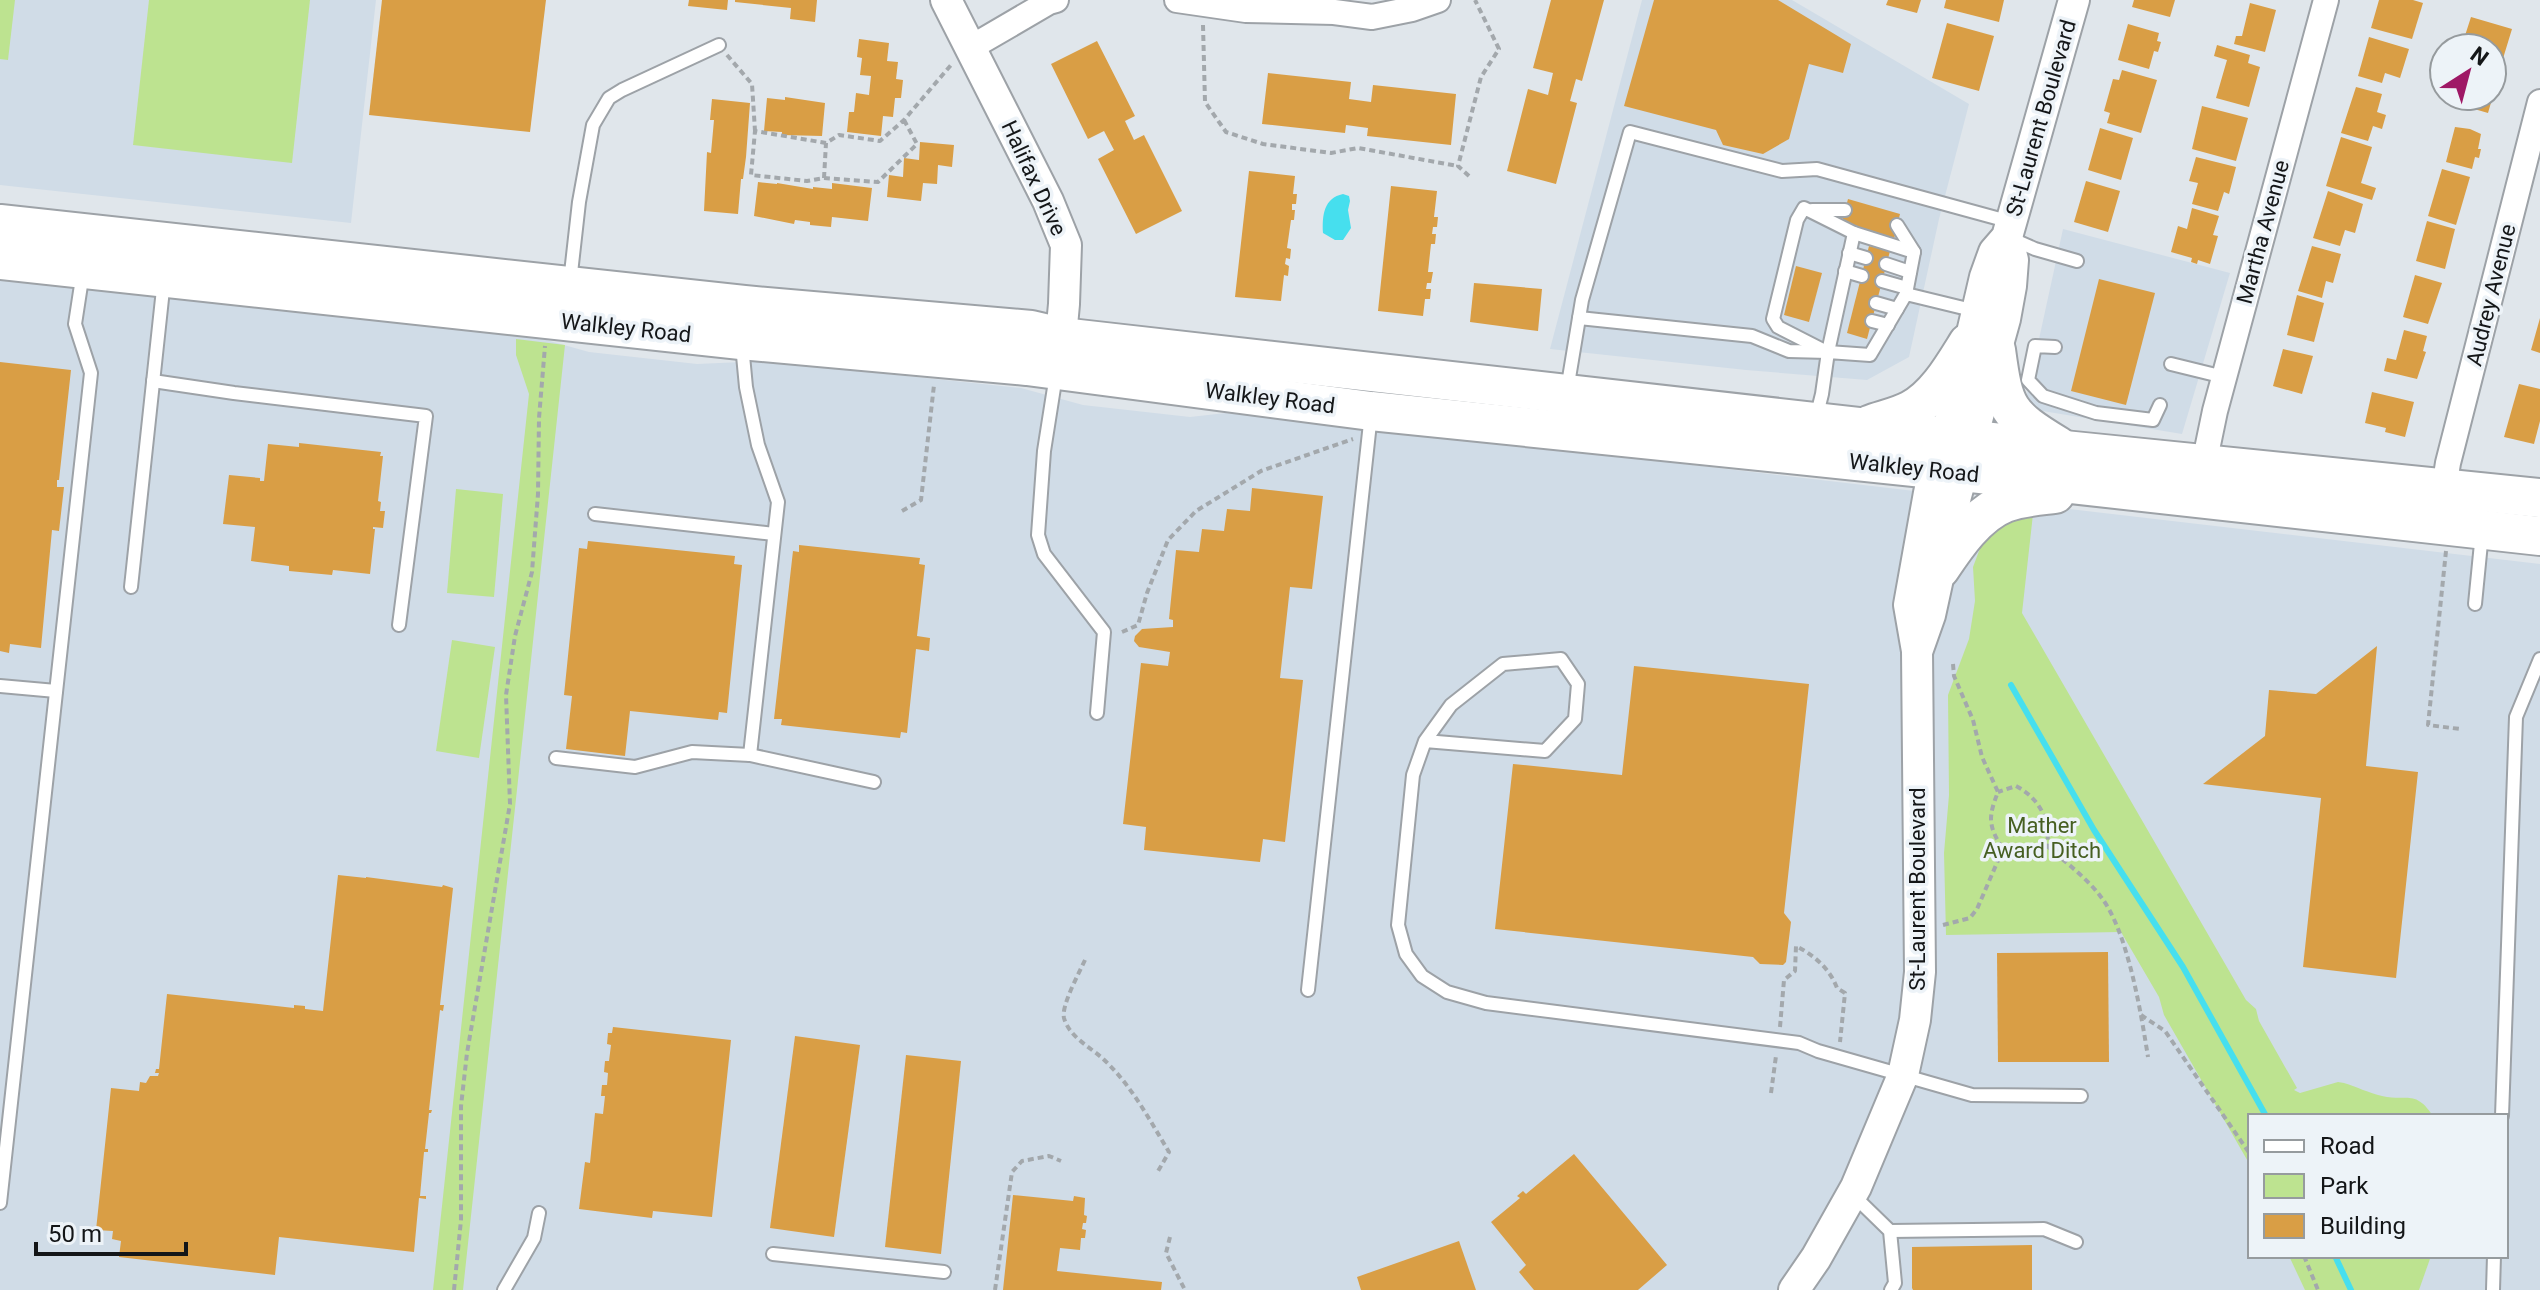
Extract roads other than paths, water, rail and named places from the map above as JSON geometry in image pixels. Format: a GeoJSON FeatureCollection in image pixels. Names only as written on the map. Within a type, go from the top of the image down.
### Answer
{"type":"FeatureCollection","features":[{"type":"Feature","properties":{"kind":"main road","name":"Walkley Road"},"geometry":{"type":"LineString","coordinates":[[0,224],[165,260],[562,309],[1572,394],[1862,427],[1953,453],[2105,488],[2540,536]]}},
{"type":"Feature","properties":{"kind":"main road","name":"Walkley Road"},"geometry":{"type":"LineString","coordinates":[[0,260],[84,269],[165,260]]}},
{"type":"Feature","properties":{"kind":"main road"},"geometry":{"type":"LineString","coordinates":[[1862,427],[1911,410],[1931,394],[1980,335],[2001,383],[2008,409],[2030,429],[2064,450]]}},
{"type":"Feature","properties":{"kind":"main road","name":"Walkley Road"},"geometry":{"type":"LineString","coordinates":[[1059,353],[1370,424],[1953,453],[2064,450],[2540,498]]}},
{"type":"Feature","properties":{"kind":"main road"},"geometry":{"type":"LineString","coordinates":[[1572,394],[1575,434]]}},
{"type":"Feature","properties":{"kind":"main road"},"geometry":{"type":"LineString","coordinates":[[1940,569],[1965,534],[2002,504],[2023,498],[2105,488]]}},
{"type":"Feature","properties":{"kind":"street","name":"Halifax Drive"},"geometry":{"type":"LineString","coordinates":[[946,0],[962,55],[1048,201],[1066,245],[1059,353]]}},
{"type":"Feature","properties":{"kind":"street"},"geometry":{"type":"LineString","coordinates":[[962,55],[1056,0]]}},
{"type":"Feature","properties":{"kind":"street"},"geometry":{"type":"LineString","coordinates":[[1177,0],[1246,10],[1334,6],[1372,17],[1438,0]]}},
{"type":"Feature","properties":{"kind":"street","name":"St-Laurent Boulevard"},"geometry":{"type":"LineString","coordinates":[[1794,1290],[1852,1194],[1903,1075],[1915,1020],[1920,925],[1917,651],[1909,605],[1953,453],[1980,335],[1994,252],[2009,229],[2074,0]]}},
{"type":"Feature","properties":{"kind":"street","name":"Martha Avenue"},"geometry":{"type":"LineString","coordinates":[[2204,464],[2224,377],[2326,0]]}},
{"type":"Feature","properties":{"kind":"street","name":"Audrey Avenue"},"geometry":{"type":"LineString","coordinates":[[2444,488],[2540,102]]}},
{"type":"Feature","properties":{"kind":"street","name":"St-Laurent Boulevard"},"geometry":{"type":"LineString","coordinates":[[1980,335],[2011,286],[2013,260],[2009,229]]}},
{"type":"Feature","properties":{"kind":"street","name":"St-Laurent Boulevard"},"geometry":{"type":"LineString","coordinates":[[1917,651],[1930,615],[1940,569],[1953,453]]}},
{"type":"Feature","properties":{"kind":"lane"},"geometry":{"type":"LineString","coordinates":[[562,309],[593,125],[600,110],[609,98],[622,90],[719,45]]}},
{"type":"Feature","properties":{"kind":"lane"},"geometry":{"type":"LineString","coordinates":[[1572,394],[1582,300],[1630,132],[1782,171],[1817,169],[2009,229],[2035,249],[2077,261]]}},
{"type":"Feature","properties":{"kind":"lane"},"geometry":{"type":"LineString","coordinates":[[1828,352],[1778,327],[1773,319],[1797,220],[1804,208],[1854,233],[1914,252]]}},
{"type":"Feature","properties":{"kind":"lane"},"geometry":{"type":"LineString","coordinates":[[1811,210],[1845,210]]}},
{"type":"Feature","properties":{"kind":"lane"},"geometry":{"type":"LineString","coordinates":[[1579,318],[1752,336],[1789,351],[1870,355],[1906,291],[1910,272],[1914,252],[1897,225]]}},
{"type":"Feature","properties":{"kind":"lane"},"geometry":{"type":"LineString","coordinates":[[1815,422],[1854,233]]}},
{"type":"Feature","properties":{"kind":"lane"},"geometry":{"type":"LineString","coordinates":[[1849,253],[1866,258]]}},
{"type":"Feature","properties":{"kind":"lane"},"geometry":{"type":"LineString","coordinates":[[131,587],[165,260]]}},
{"type":"Feature","properties":{"kind":"lane"},"geometry":{"type":"LineString","coordinates":[[1886,264],[1910,272]]}},
{"type":"Feature","properties":{"kind":"lane"},"geometry":{"type":"LineString","coordinates":[[0,1203],[91,373],[75,324],[84,269]]}},
{"type":"Feature","properties":{"kind":"lane"},"geometry":{"type":"LineString","coordinates":[[1845,271],[1862,276]]}},
{"type":"Feature","properties":{"kind":"lane"},"geometry":{"type":"LineString","coordinates":[[1882,281],[1906,291],[1980,335]]}},
{"type":"Feature","properties":{"kind":"lane"},"geometry":{"type":"LineString","coordinates":[[1840,294],[1856,297]]}},
{"type":"Feature","properties":{"kind":"lane"},"geometry":{"type":"LineString","coordinates":[[1876,303],[1897,309]]}},
{"type":"Feature","properties":{"kind":"lane"},"geometry":{"type":"LineString","coordinates":[[1836,312],[1851,316]]}},
{"type":"Feature","properties":{"kind":"lane"},"geometry":{"type":"LineString","coordinates":[[1872,321],[1888,325]]}},
{"type":"Feature","properties":{"kind":"lane"},"geometry":{"type":"LineString","coordinates":[[743,323],[746,387],[758,445],[778,502],[750,755]]}},
{"type":"Feature","properties":{"kind":"lane"},"geometry":{"type":"LineString","coordinates":[[2055,347],[2035,346],[2028,380],[2043,396],[2096,413],[2153,420],[2160,405]]}},
{"type":"Feature","properties":{"kind":"lane"},"geometry":{"type":"LineString","coordinates":[[1059,353],[1044,451],[1038,535],[1044,554],[1104,632],[1097,713]]}},
{"type":"Feature","properties":{"kind":"lane"},"geometry":{"type":"LineString","coordinates":[[2171,364],[2224,377]]}},
{"type":"Feature","properties":{"kind":"lane"},"geometry":{"type":"LineString","coordinates":[[153,381],[426,416],[399,625]]}},
{"type":"Feature","properties":{"kind":"lane"},"geometry":{"type":"LineString","coordinates":[[1308,990],[1370,424]]}},
{"type":"Feature","properties":{"kind":"lane"},"geometry":{"type":"LineString","coordinates":[[595,514],[774,534]]}},
{"type":"Feature","properties":{"kind":"lane"},"geometry":{"type":"LineString","coordinates":[[2475,604],[2483,529]]}},
{"type":"Feature","properties":{"kind":"lane"},"geometry":{"type":"LineString","coordinates":[[1425,741],[1545,751],[1575,719],[1578,684],[1561,659],[1503,664],[1451,705],[1425,741],[1413,775],[1398,925],[1406,954],[1422,976],[1447,992],[1486,1003],[1799,1043],[1972,1095],[2081,1096]]}},
{"type":"Feature","properties":{"kind":"lane"},"geometry":{"type":"LineString","coordinates":[[2502,1114],[2516,717],[2540,659]]}},
{"type":"Feature","properties":{"kind":"lane"},"geometry":{"type":"LineString","coordinates":[[0,686],[56,691]]}},
{"type":"Feature","properties":{"kind":"lane"},"geometry":{"type":"LineString","coordinates":[[556,758],[635,767],[692,752],[750,755],[874,782]]}},
{"type":"Feature","properties":{"kind":"lane"},"geometry":{"type":"LineString","coordinates":[[1852,1194],[1890,1231],[1895,1283],[1891,1290]]}},
{"type":"Feature","properties":{"kind":"lane"},"geometry":{"type":"LineString","coordinates":[[504,1290],[534,1238],[539,1213]]}},
{"type":"Feature","properties":{"kind":"lane"},"geometry":{"type":"LineString","coordinates":[[1890,1231],[2044,1229],[2076,1242]]}},
{"type":"Feature","properties":{"kind":"lane"},"geometry":{"type":"LineString","coordinates":[[773,1254],[944,1272]]}},
{"type":"Feature","properties":{"kind":"lane"},"geometry":{"type":"LineString","coordinates":[[2493,1290],[2494,1258]]}},
{"type":"Feature","properties":{"kind":"water"},"geometry":{"type":"Polygon","coordinates":[[[1343,194],[1349,196],[1351,228],[1343,240],[1335,240],[1323,233],[1324,214],[1328,203],[1343,194]]]}},
{"type":"Feature","properties":{"kind":"waterway"},"geometry":{"type":"LineString","coordinates":[[2011,685],[2094,830],[2183,967],[2265,1114]]}},
{"type":"Feature","properties":{"kind":"waterway"},"geometry":{"type":"LineString","coordinates":[[2336,1258],[2351,1290]]}},
{"type":"Feature","properties":{"kind":"park label","name":"Mather Award Ditch"},"geometry":{"type":"Point","coordinates":[2042,838]}}]}
